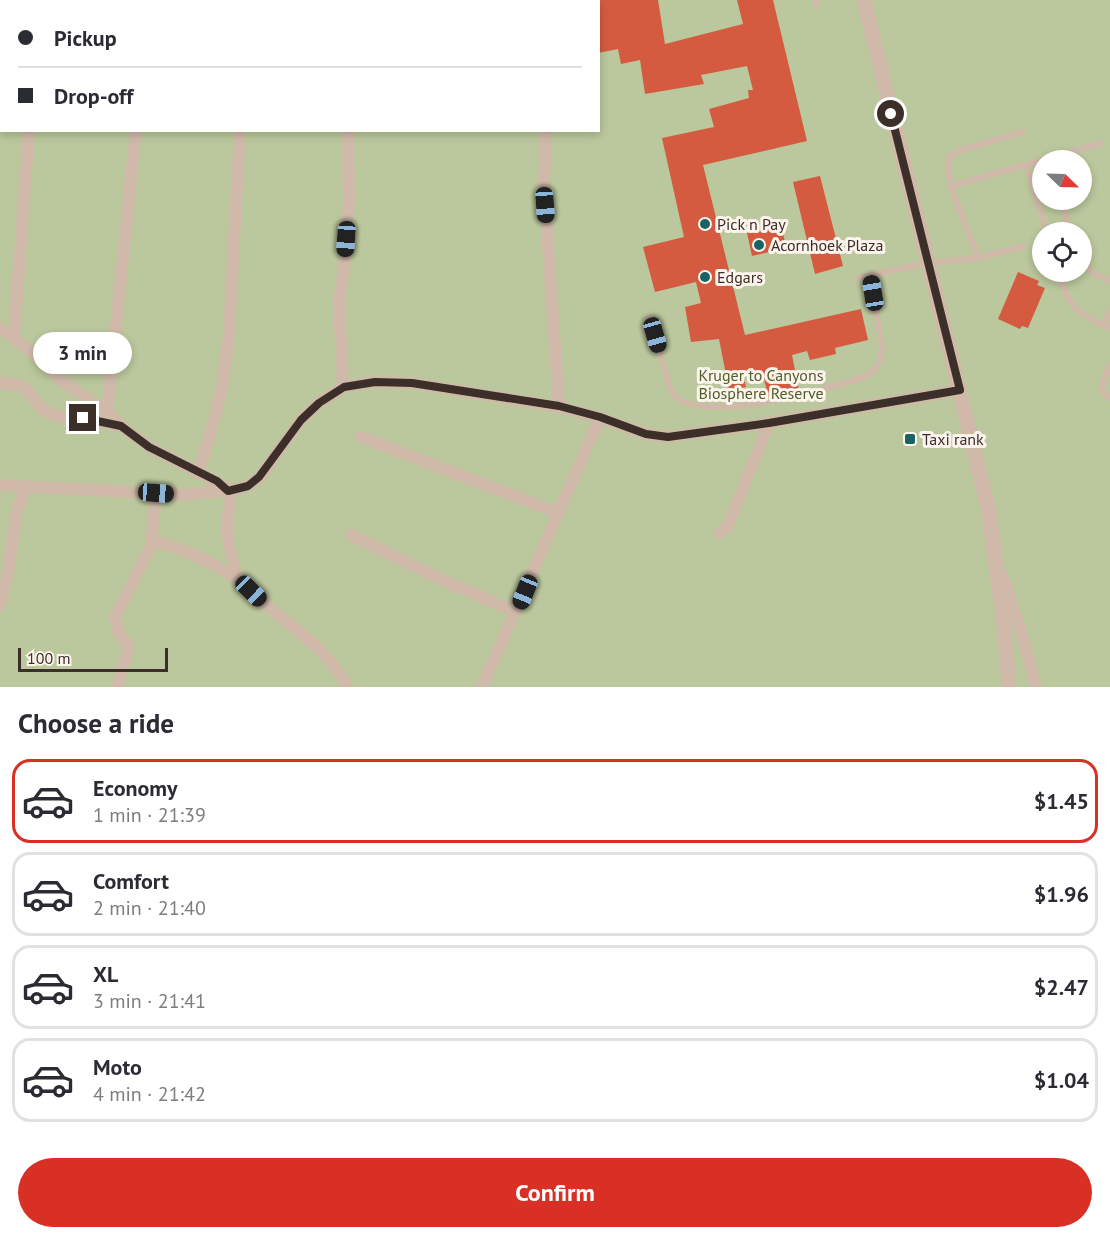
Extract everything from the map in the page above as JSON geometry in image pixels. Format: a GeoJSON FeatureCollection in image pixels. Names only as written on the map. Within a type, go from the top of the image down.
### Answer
{"type":"FeatureCollection","features":[{"type":"Feature","properties":{"kind":"street"},"geometry":{"type":"LineString","coordinates":[[864,0],[987,504],[1004,625],[1006,686]]}},
{"type":"Feature","properties":{"kind":"street"},"geometry":{"type":"LineString","coordinates":[[14,337],[28,132]]}},
{"type":"Feature","properties":{"kind":"street"},"geometry":{"type":"LineString","coordinates":[[107,413],[136,132]]}},
{"type":"Feature","properties":{"kind":"street"},"geometry":{"type":"LineString","coordinates":[[198,473],[215,418],[223,382],[229,336],[240,132]]}},
{"type":"Feature","properties":{"kind":"street"},"geometry":{"type":"LineString","coordinates":[[344,387],[339,304],[349,202],[348,132]]}},
{"type":"Feature","properties":{"kind":"street"},"geometry":{"type":"LineString","coordinates":[[546,132],[544,184],[559,406]]}},
{"type":"Feature","properties":{"kind":"street"},"geometry":{"type":"LineString","coordinates":[[0,328],[36,355],[61,380],[149,447],[217,481],[228,491],[227,536],[240,581]]}},
{"type":"Feature","properties":{"kind":"street"},"geometry":{"type":"LineString","coordinates":[[0,485],[184,495],[228,491],[248,486],[259,477],[301,420],[319,403],[344,387],[375,382],[412,383],[559,406],[600,417],[646,434],[668,437],[769,423],[960,390]]}},
{"type":"Feature","properties":{"kind":"street"},"geometry":{"type":"LineString","coordinates":[[0,383],[17,384],[24,387],[40,407],[55,416],[97,420],[121,426]]}},
{"type":"Feature","properties":{"kind":"street"},"geometry":{"type":"LineString","coordinates":[[482,687],[600,417]]}},
{"type":"Feature","properties":{"kind":"street"},"geometry":{"type":"LineString","coordinates":[[720,532],[728,526],[769,423]]}},
{"type":"Feature","properties":{"kind":"street"},"geometry":{"type":"LineString","coordinates":[[361,437],[558,513]]}},
{"type":"Feature","properties":{"kind":"street"},"geometry":{"type":"LineString","coordinates":[[0,605],[8,573],[16,515],[25,487]]}},
{"type":"Feature","properties":{"kind":"street"},"geometry":{"type":"LineString","coordinates":[[117,687],[128,646],[118,631],[116,617],[130,585],[146,559],[152,540],[156,493]]}},
{"type":"Feature","properties":{"kind":"street"},"geometry":{"type":"LineString","coordinates":[[351,535],[442,580],[516,612]]}},
{"type":"Feature","properties":{"kind":"street"},"geometry":{"type":"LineString","coordinates":[[152,540],[175,546],[208,561],[240,581],[312,643],[332,665],[347,687]]}},
{"type":"Feature","properties":{"kind":"street"},"geometry":{"type":"LineString","coordinates":[[996,556],[1036,687]]}},
{"type":"Feature","properties":{"kind":"lane"},"geometry":{"type":"LineString","coordinates":[[978,258],[952,186],[948,162],[950,157],[961,150],[1023,132]]}},
{"type":"Feature","properties":{"kind":"lane"},"geometry":{"type":"LineString","coordinates":[[1079,150],[1101,143]]}},
{"type":"Feature","properties":{"kind":"lane"},"geometry":{"type":"LineString","coordinates":[[952,186],[1032,163]]}},
{"type":"Feature","properties":{"kind":"lane"},"geometry":{"type":"LineString","coordinates":[[1026,164],[1044,222]]}},
{"type":"Feature","properties":{"kind":"lane"},"geometry":{"type":"LineString","coordinates":[[857,278],[927,263],[978,258],[1024,246]]}},
{"type":"Feature","properties":{"kind":"lane"},"geometry":{"type":"LineString","coordinates":[[1092,272],[1110,281]]}},
{"type":"Feature","properties":{"kind":"lane"},"geometry":{"type":"LineString","coordinates":[[649,317],[670,388],[674,396],[680,400],[710,407],[756,404],[794,397],[861,378],[877,368],[882,347],[870,275]]}},
{"type":"Feature","properties":{"kind":"lane"},"geometry":{"type":"LineString","coordinates":[[1061,282],[1066,296],[1083,316],[1107,327],[1110,310]]}},
{"type":"Feature","properties":{"kind":"lane"},"geometry":{"type":"LineString","coordinates":[[1110,365],[1102,388],[1104,395],[1110,399]]}},
{"type":"Feature","properties":{"kind":"green space","name":"Kruger to Canyons Biosphere Reserve"},"geometry":{"type":"Polygon","coordinates":[[[600,0],[1110,0],[1110,687],[0,687],[0,132],[600,132],[600,0]]]}},
{"type":"Feature","properties":{"kind":"building"},"geometry":{"type":"Polygon","coordinates":[[[600,0],[658,0],[665,44],[743,24],[737,0],[773,0],[807,141],[703,165],[745,335],[861,309],[868,340],[835,348],[836,354],[810,360],[807,351],[792,355],[799,390],[768,396],[762,370],[743,375],[746,387],[729,390],[719,339],[691,342],[685,307],[701,303],[696,282],[655,292],[643,247],[684,237],[662,138],[714,127],[709,109],[749,98],[748,90],[753,90],[747,66],[701,75],[704,84],[645,94],[640,60],[621,64],[618,49],[600,53],[600,0]]]}},
{"type":"Feature","properties":{"kind":"building"},"geometry":{"type":"Polygon","coordinates":[[[820,176],[843,266],[815,274],[793,182],[820,176]]]}},
{"type":"Feature","properties":{"kind":"building"},"geometry":{"type":"Polygon","coordinates":[[[782,227],[786,248],[752,256],[747,233],[782,227]]]}},
{"type":"Feature","properties":{"kind":"building"},"geometry":{"type":"Polygon","coordinates":[[[1018,272],[1032,278],[1032,282],[1038,282],[1037,285],[1045,288],[1028,328],[1022,326],[1020,329],[998,319],[1018,272]]]}},
{"type":"Feature","properties":{"kind":"place","name":"Pick n Pay"},"geometry":{"type":"Point","coordinates":[705,224]}},
{"type":"Feature","properties":{"kind":"place","name":"Acornhoek Plaza"},"geometry":{"type":"Point","coordinates":[759,245]}},
{"type":"Feature","properties":{"kind":"place","name":"Edgars"},"geometry":{"type":"Point","coordinates":[705,277]}},
{"type":"Feature","properties":{"kind":"place","name":"Taxi rank"},"geometry":{"type":"Point","coordinates":[910,439]}},
{"type":"Feature","properties":{"kind":"route"},"geometry":{"type":"LineString","coordinates":[[83,418],[121,426],[149,447],[217,481],[228,491],[248,486],[259,477],[301,420],[319,403],[344,387],[375,382],[412,383],[559,406],[600,417],[656,437],[690,435],[769,423],[960,390],[891,114]]}}]}
